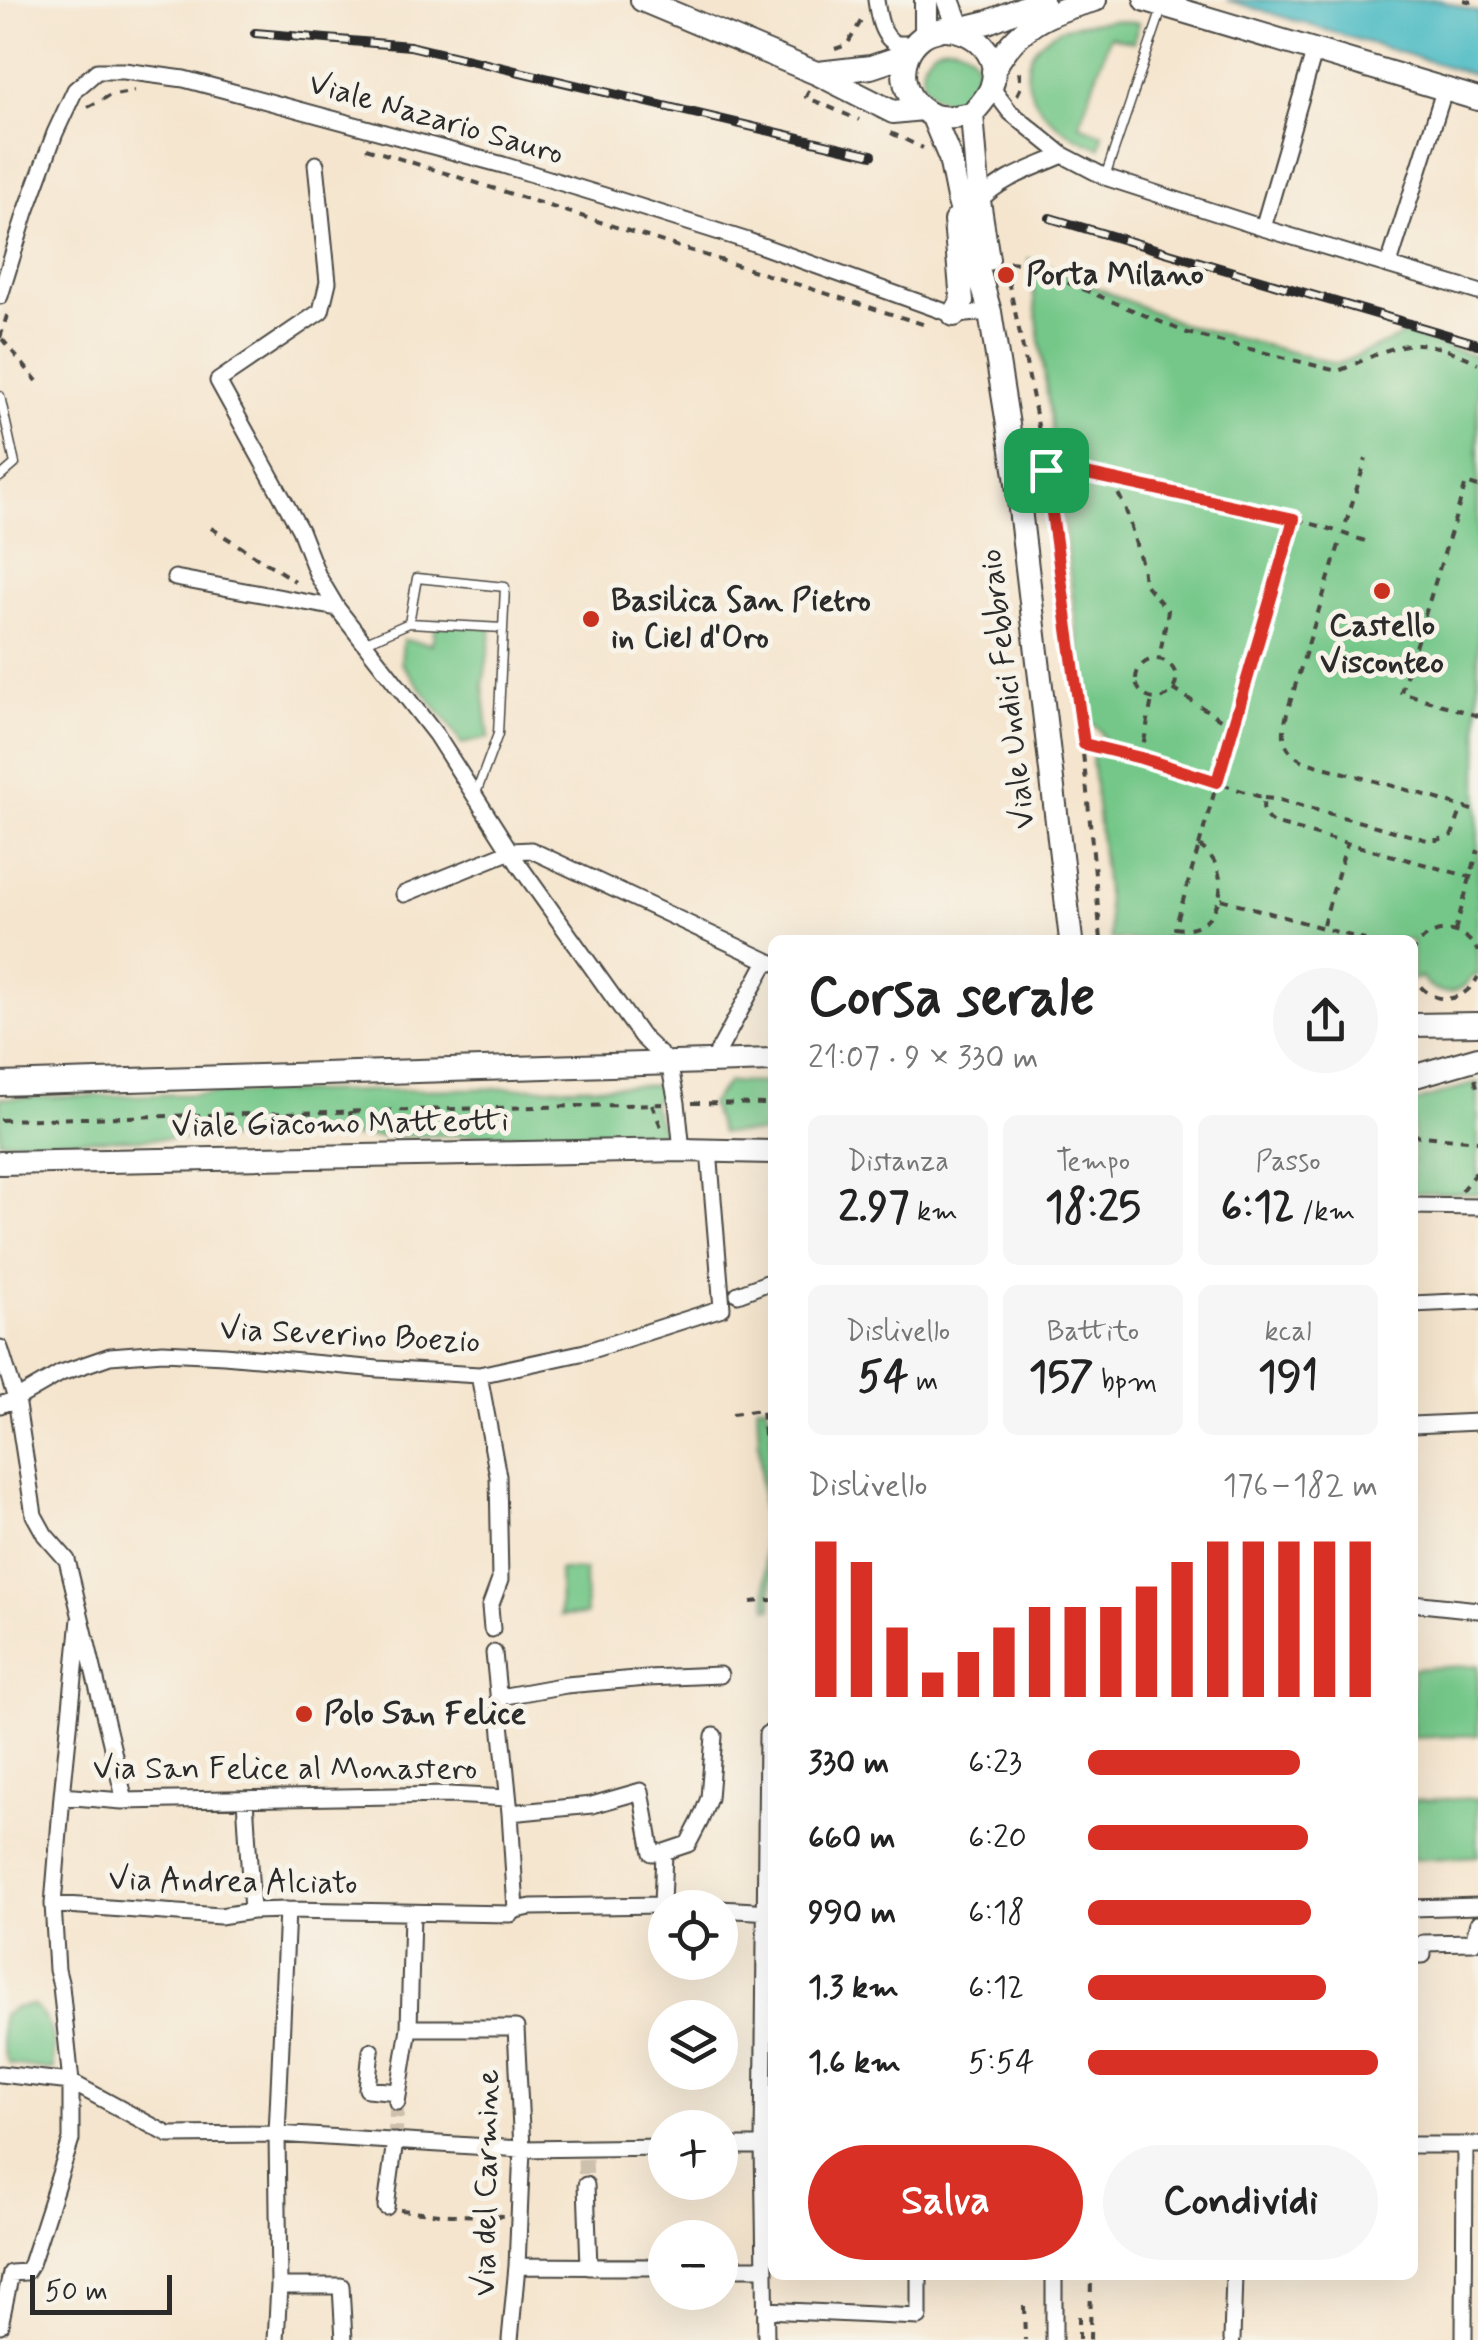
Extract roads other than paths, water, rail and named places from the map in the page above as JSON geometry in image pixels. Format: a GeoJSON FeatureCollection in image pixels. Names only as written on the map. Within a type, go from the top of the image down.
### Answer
{"type":"FeatureCollection","features":[{"type":"Feature","properties":{"kind":"street"},"geometry":{"type":"LineString","coordinates":[[642,0],[821,63],[871,67],[944,29],[988,22],[1042,0]]}},
{"type":"Feature","properties":{"kind":"street"},"geometry":{"type":"LineString","coordinates":[[926,0],[916,44],[904,69],[910,97],[927,112]]}},
{"type":"Feature","properties":{"kind":"street"},"geometry":{"type":"LineString","coordinates":[[948,0],[959,29],[984,45],[990,57],[992,79],[1010,112],[1064,156],[1105,177],[1478,292]]}},
{"type":"Feature","properties":{"kind":"street"},"geometry":{"type":"LineString","coordinates":[[821,63],[893,112],[927,112],[944,118],[972,114],[986,98],[1003,51],[1026,28],[1046,16],[1096,0]]}},
{"type":"Feature","properties":{"kind":"street"},"geometry":{"type":"LineString","coordinates":[[1155,2],[1478,99]]}},
{"type":"Feature","properties":{"kind":"street"},"geometry":{"type":"LineString","coordinates":[[877,8],[887,36],[898,44],[916,44]]}},
{"type":"Feature","properties":{"kind":"street"},"geometry":{"type":"LineString","coordinates":[[1263,228],[1315,49]]}},
{"type":"Feature","properties":{"kind":"street","name":"Viale Nazario Sauro"},"geometry":{"type":"LineString","coordinates":[[6,298],[26,212],[75,90],[98,71],[124,71],[184,79],[503,165],[748,241],[947,322],[990,312]]}},
{"type":"Feature","properties":{"kind":"street"},"geometry":{"type":"LineString","coordinates":[[1389,264],[1445,88]]}},
{"type":"Feature","properties":{"kind":"street","name":"Viale Undici Febbraio"},"geometry":{"type":"LineString","coordinates":[[927,112],[969,199],[994,293],[990,312],[1016,475],[1070,935]]}},
{"type":"Feature","properties":{"kind":"street","name":"Viale Undici Febbraio"},"geometry":{"type":"LineString","coordinates":[[969,199],[972,114]]}},
{"type":"Feature","properties":{"kind":"street"},"geometry":{"type":"LineString","coordinates":[[947,322],[962,300],[954,228],[969,199],[1014,175],[1064,156]]}},
{"type":"Feature","properties":{"kind":"street"},"geometry":{"type":"LineString","coordinates":[[316,164],[328,282],[321,311],[218,381],[300,530],[318,576],[337,608],[436,734],[511,851],[641,1036],[668,1063],[676,1103],[673,1150]]}},
{"type":"Feature","properties":{"kind":"street"},"geometry":{"type":"LineString","coordinates":[[175,578],[337,608]]}},
{"type":"Feature","properties":{"kind":"street"},"geometry":{"type":"LineString","coordinates":[[404,894],[511,851],[532,850],[768,961]]}},
{"type":"Feature","properties":{"kind":"street"},"geometry":{"type":"LineString","coordinates":[[713,1062],[768,966]]}},
{"type":"Feature","properties":{"kind":"street"},"geometry":{"type":"LineString","coordinates":[[1418,1025],[1475,1026]]}},
{"type":"Feature","properties":{"kind":"street","name":"Viale Giacomo Matteotti"},"geometry":{"type":"LineString","coordinates":[[0,1084],[768,1060]]}},
{"type":"Feature","properties":{"kind":"street"},"geometry":{"type":"LineString","coordinates":[[1418,1076],[1475,1062]]}},
{"type":"Feature","properties":{"kind":"street","name":"Viale Giacomo Matteotti"},"geometry":{"type":"LineString","coordinates":[[0,1163],[673,1150],[768,1152]]}},
{"type":"Feature","properties":{"kind":"street","name":"Via Severino Boezio"},"geometry":{"type":"LineString","coordinates":[[0,1405],[61,1373],[110,1356],[163,1352],[479,1375],[585,1352],[722,1308],[709,1150]]}},
{"type":"Feature","properties":{"kind":"street"},"geometry":{"type":"LineString","coordinates":[[1418,1206],[1478,1207]]}},
{"type":"Feature","properties":{"kind":"street"},"geometry":{"type":"LineString","coordinates":[[738,1294],[768,1283]]}},
{"type":"Feature","properties":{"kind":"street"},"geometry":{"type":"LineString","coordinates":[[1418,1304],[1478,1300]]}},
{"type":"Feature","properties":{"kind":"street"},"geometry":{"type":"LineString","coordinates":[[0,1348],[16,1399],[34,1515],[66,1560],[125,1801]]}},
{"type":"Feature","properties":{"kind":"street"},"geometry":{"type":"LineString","coordinates":[[479,1375],[498,1476],[500,1580],[490,1607],[492,1629]]}},
{"type":"Feature","properties":{"kind":"street"},"geometry":{"type":"LineString","coordinates":[[1418,1425],[1478,1422]]}},
{"type":"Feature","properties":{"kind":"street"},"geometry":{"type":"LineString","coordinates":[[1418,1604],[1478,1610]]}},
{"type":"Feature","properties":{"kind":"street","name":"Via San Felice al Monastero"},"geometry":{"type":"LineString","coordinates":[[80,1619],[62,1796],[125,1801],[450,1795],[509,1805],[592,1805],[641,1791],[652,1853],[664,1852]]}},
{"type":"Feature","properties":{"kind":"street"},"geometry":{"type":"LineString","coordinates":[[494,1653],[516,1910]]}},
{"type":"Feature","properties":{"kind":"street"},"geometry":{"type":"LineString","coordinates":[[500,1697],[566,1684],[720,1675]]}},
{"type":"Feature","properties":{"kind":"street"},"geometry":{"type":"LineString","coordinates":[[663,1890],[664,1852],[688,1844],[709,1798],[714,1736]]}},
{"type":"Feature","properties":{"kind":"street"},"geometry":{"type":"LineString","coordinates":[[0,2325],[11,2273],[26,2272],[31,2264],[71,2140],[70,2082],[53,1904],[62,1796]]}},
{"type":"Feature","properties":{"kind":"street"},"geometry":{"type":"LineString","coordinates":[[245,1799],[252,1911]]}},
{"type":"Feature","properties":{"kind":"street","name":"Via Andrea Alciato"},"geometry":{"type":"LineString","coordinates":[[53,1904],[220,1916],[287,1910],[510,1914],[516,1910],[648,1905]]}},
{"type":"Feature","properties":{"kind":"street"},"geometry":{"type":"LineString","coordinates":[[1418,1908],[1478,1906]]}},
{"type":"Feature","properties":{"kind":"street"},"geometry":{"type":"LineString","coordinates":[[276,2340],[277,2134],[287,1910]]}},
{"type":"Feature","properties":{"kind":"street"},"geometry":{"type":"LineString","coordinates":[[738,1910],[768,1912],[768,2146],[763,2268],[766,2340]]}},
{"type":"Feature","properties":{"kind":"street"},"geometry":{"type":"LineString","coordinates":[[371,2051],[368,2089],[397,2097],[408,2028],[412,1913]]}},
{"type":"Feature","properties":{"kind":"street"},"geometry":{"type":"LineString","coordinates":[[1418,1955],[1423,1955],[1423,1943],[1472,1942],[1478,1923]]}},
{"type":"Feature","properties":{"kind":"street","name":"Via del Carmine"},"geometry":{"type":"LineString","coordinates":[[408,2028],[516,2028],[522,2149],[510,2340]]}},
{"type":"Feature","properties":{"kind":"street"},"geometry":{"type":"LineString","coordinates":[[0,2074],[70,2082],[169,2135],[277,2134],[585,2153],[648,2148]]}},
{"type":"Feature","properties":{"kind":"street"},"geometry":{"type":"LineString","coordinates":[[386,2207],[395,2140]]}},
{"type":"Feature","properties":{"kind":"street"},"geometry":{"type":"LineString","coordinates":[[1418,2145],[1472,2145],[1464,2340]]}},
{"type":"Feature","properties":{"kind":"street"},"geometry":{"type":"LineString","coordinates":[[738,2146],[768,2146]]}},
{"type":"Feature","properties":{"kind":"street"},"geometry":{"type":"LineString","coordinates":[[586,2185],[589,2267]]}},
{"type":"Feature","properties":{"kind":"street"},"geometry":{"type":"LineString","coordinates":[[517,2266],[648,2267]]}},
{"type":"Feature","properties":{"kind":"street"},"geometry":{"type":"LineString","coordinates":[[738,2268],[763,2268]]}},
{"type":"Feature","properties":{"kind":"street"},"geometry":{"type":"LineString","coordinates":[[765,2310],[918,2316],[920,2280]]}},
{"type":"Feature","properties":{"kind":"street"},"geometry":{"type":"LineString","coordinates":[[1054,2280],[1054,2340]]}},
{"type":"Feature","properties":{"kind":"street"},"geometry":{"type":"LineString","coordinates":[[1232,2340],[1234,2280]]}},
{"type":"Feature","properties":{"kind":"street"},"geometry":{"type":"LineString","coordinates":[[278,2286],[341,2286],[344,2340]]}},
{"type":"Feature","properties":{"kind":"lane"},"geometry":{"type":"LineString","coordinates":[[1105,177],[1155,2]]}},
{"type":"Feature","properties":{"kind":"lane"},"geometry":{"type":"LineString","coordinates":[[0,396],[16,464],[0,477]]}},
{"type":"Feature","properties":{"kind":"lane"},"geometry":{"type":"LineString","coordinates":[[409,623],[417,578],[505,587],[498,734],[476,796]]}},
{"type":"Feature","properties":{"kind":"lane"},"geometry":{"type":"LineString","coordinates":[[364,644],[409,623],[503,628]]}},
{"type":"Feature","properties":{"kind":"water"},"geometry":{"type":"Polygon","coordinates":[[[1227,0],[1439,0],[1478,12],[1478,76],[1227,0]]]}},
{"type":"Feature","properties":{"kind":"tunnel"},"geometry":{"type":"LineString","coordinates":[[395,2141],[397,2102]]}},
{"type":"Feature","properties":{"kind":"tunnel"},"geometry":{"type":"LineString","coordinates":[[585,2159],[586,2185]]}},
{"type":"Feature","properties":{"kind":"railway"},"geometry":{"type":"LineString","coordinates":[[255,33],[410,46],[872,155]]}},
{"type":"Feature","properties":{"kind":"railway"},"geometry":{"type":"LineString","coordinates":[[1050,218],[1478,344]]}},
{"type":"Feature","properties":{"kind":"place","name":"Porta Milano"},"geometry":{"type":"Point","coordinates":[1006,275]}},
{"type":"Feature","properties":{"kind":"place","name":"Castello Visconteo"},"geometry":{"type":"Point","coordinates":[1382,591]}},
{"type":"Feature","properties":{"kind":"place","name":"Basilica San Pietro in Ciel d'Oro"},"geometry":{"type":"Point","coordinates":[591,619]}},
{"type":"Feature","properties":{"kind":"place","name":"Polo San Felice"},"geometry":{"type":"Point","coordinates":[304,1714]}}]}
